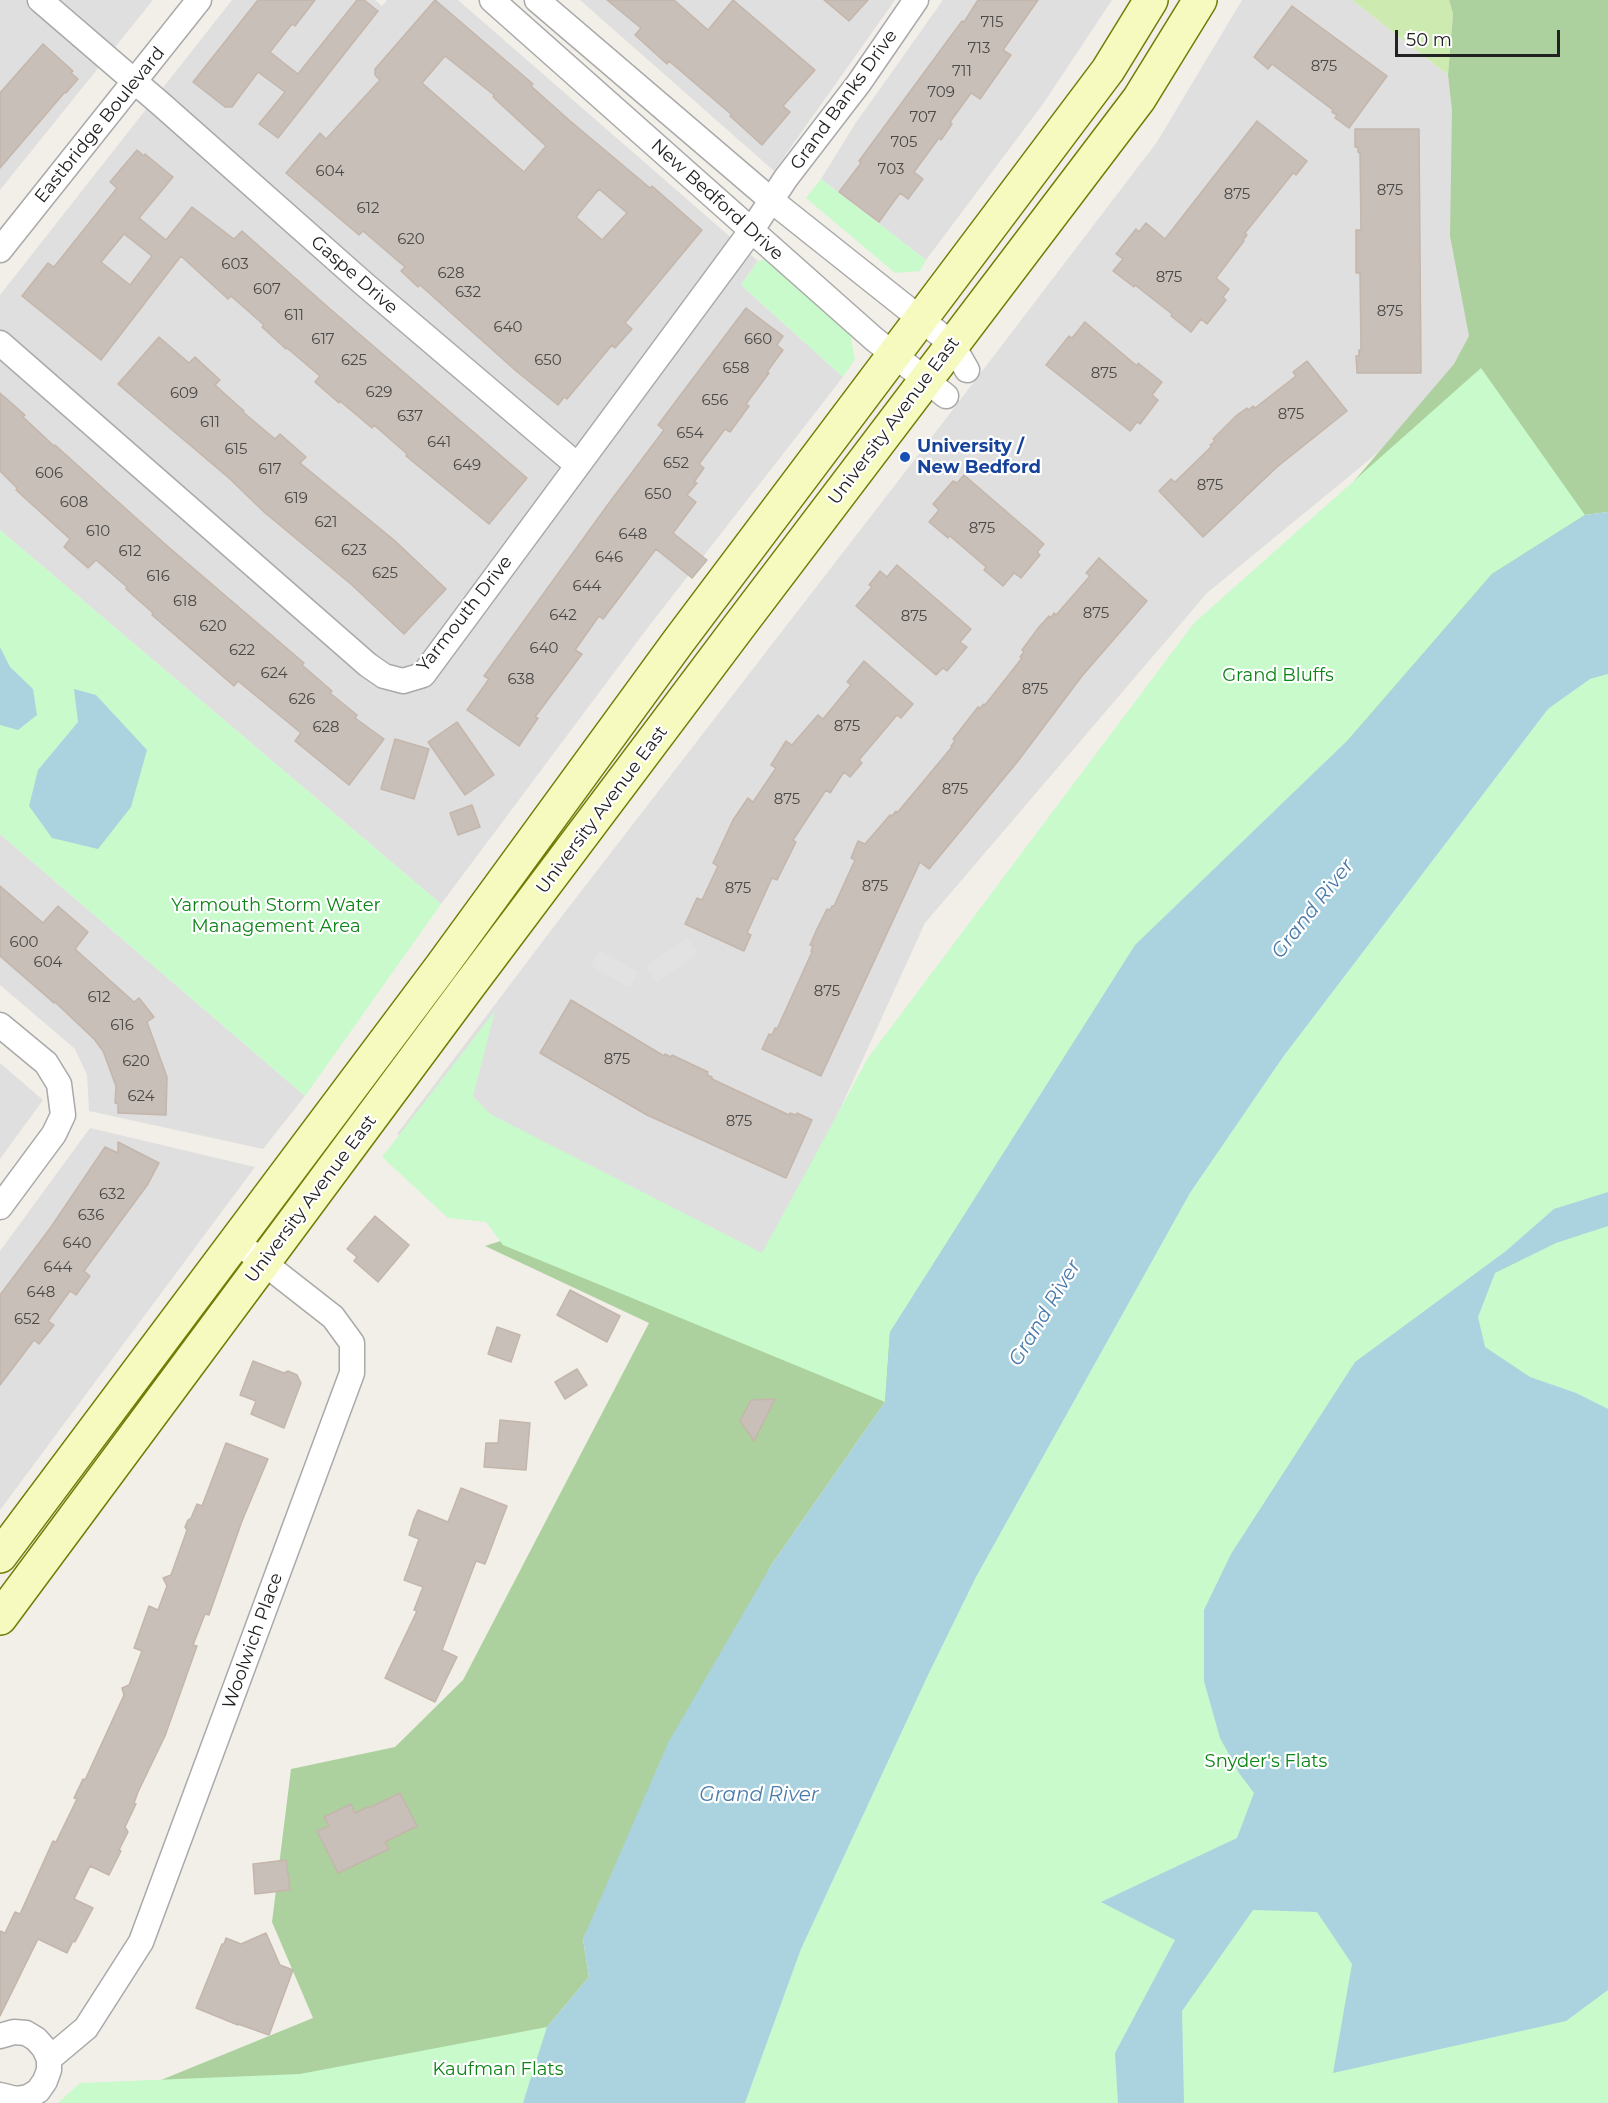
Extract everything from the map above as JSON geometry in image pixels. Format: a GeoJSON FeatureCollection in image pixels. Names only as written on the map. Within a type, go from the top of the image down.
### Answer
{"type":"FeatureCollection","features":[{"type":"Feature","properties":{"kind":"main road","name":"University Avenue East"},"geometry":{"type":"LineString","coordinates":[[0,1556],[441,967],[678,642],[1108,70],[1151,0]]}},
{"type":"Feature","properties":{"kind":"main road","name":"University Avenue East"},"geometry":{"type":"LineString","coordinates":[[0,1618],[263,1262],[740,625],[960,357],[1139,99],[1200,0]]}},
{"type":"Feature","properties":{"kind":"street","name":"Gaspe Drive"},"geometry":{"type":"LineString","coordinates":[[40,0],[363,283],[577,465]]}},
{"type":"Feature","properties":{"kind":"street","name":"Eastbridge Boulevard"},"geometry":{"type":"LineString","coordinates":[[0,250],[199,0]]}},
{"type":"Feature","properties":{"kind":"street","name":"New Bedford Drive"},"geometry":{"type":"LineString","coordinates":[[492,0],[894,356],[936,388]]}},
{"type":"Feature","properties":{"kind":"street","name":"New Bedford Drive"},"geometry":{"type":"LineString","coordinates":[[537,0],[771,200],[921,319],[960,357]]}},
{"type":"Feature","properties":{"kind":"street","name":"Grand Banks Drive"},"geometry":{"type":"LineString","coordinates":[[771,200],[859,83],[916,0]]}},
{"type":"Feature","properties":{"kind":"street","name":"Yarmouth Drive"},"geometry":{"type":"LineString","coordinates":[[0,343],[368,665],[384,676],[403,681],[423,675],[751,231],[771,200]]}},
{"type":"Feature","properties":{"kind":"street"},"geometry":{"type":"LineString","coordinates":[[0,1025],[46,1063],[59,1084],[63,1115],[54,1134],[0,1207]]}},
{"type":"Feature","properties":{"kind":"street","name":"Woolwich Place"},"geometry":{"type":"LineString","coordinates":[[49,2059],[86,2028],[141,1942],[352,1373],[352,1343],[333,1317],[236,1241]]}},
{"type":"Feature","properties":{"kind":"street"},"geometry":{"type":"LineString","coordinates":[[0,2037],[14,2032],[26,2033],[44,2048],[49,2059],[49,2070],[38,2091],[28,2097],[16,2099],[0,2095]]}},
{"type":"Feature","properties":{"kind":"shaded area"},"geometry":{"type":"Polygon","coordinates":[[[0,0],[153,0],[0,190],[0,0]]]}},
{"type":"Feature","properties":{"kind":"shaded area"},"geometry":{"type":"Polygon","coordinates":[[[232,0],[375,0],[382,6],[387,0],[458,0],[758,261],[741,285],[843,377],[649,626],[441,904],[0,530],[0,295],[232,0]]]}},
{"type":"Feature","properties":{"kind":"shaded area"},"geometry":{"type":"Polygon","coordinates":[[[580,0],[895,0],[774,171],[580,0]]]}},
{"type":"Feature","properties":{"kind":"shaded area"},"geometry":{"type":"Polygon","coordinates":[[[943,0],[1112,0],[1043,104],[926,260],[821,179],[855,124],[943,0]]]}},
{"type":"Feature","properties":{"kind":"shaded area"},"geometry":{"type":"Polygon","coordinates":[[[1242,0],[1352,0],[1448,75],[1481,368],[1207,593],[925,923],[756,1293],[397,1134],[1157,142],[1242,0]]]}},
{"type":"Feature","properties":{"kind":"shaded area"},"geometry":{"type":"Polygon","coordinates":[[[0,834],[305,1096],[263,1149],[89,1111],[87,1075],[75,1049],[0,985],[0,834]]]}},
{"type":"Feature","properties":{"kind":"shaded area"},"geometry":{"type":"Polygon","coordinates":[[[687,937],[698,953],[657,983],[645,967],[687,937]]]}},
{"type":"Feature","properties":{"kind":"shaded area"},"geometry":{"type":"Polygon","coordinates":[[[599,950],[639,972],[630,988],[591,966],[599,950]]]}},
{"type":"Feature","properties":{"kind":"shaded area"},"geometry":{"type":"Polygon","coordinates":[[[0,1063],[43,1100],[0,1159],[0,1063]]]}},
{"type":"Feature","properties":{"kind":"shaded area"},"geometry":{"type":"Polygon","coordinates":[[[90,1128],[255,1167],[0,1510],[0,1251],[90,1128]]]}},
{"type":"Feature","properties":{"kind":"green space"},"geometry":{"type":"Polygon","coordinates":[[[1352,0],[1449,0],[1453,14],[1448,75],[1352,0]]]}},
{"type":"Feature","properties":{"kind":"green space"},"geometry":{"type":"Polygon","coordinates":[[[1449,0],[1608,0],[1608,512],[1585,515],[885,1402],[772,1564],[583,1939],[589,1977],[547,2027],[525,2097],[158,2100],[161,2080],[313,2018],[272,1922],[291,1769],[395,1747],[463,1680],[649,1323],[485,1246],[538,1229],[777,1299],[1055,831],[1454,364],[1469,336],[1450,236],[1452,111],[1448,75],[1453,14],[1449,0]]]}},
{"type":"Feature","properties":{"kind":"green space"},"geometry":{"type":"Polygon","coordinates":[[[821,179],[926,260],[920,271],[895,273],[806,198],[821,179]]]}},
{"type":"Feature","properties":{"kind":"green space"},"geometry":{"type":"Polygon","coordinates":[[[771,258],[848,322],[855,359],[843,377],[741,285],[758,261],[771,258]]]}},
{"type":"Feature","properties":{"kind":"green space","name":"Grand Bluffs"},"geometry":{"type":"Polygon","coordinates":[[[1481,368],[1585,515],[1492,574],[1349,739],[890,1332],[885,1402],[503,1245],[486,1222],[448,1218],[382,1157],[495,1011],[473,1096],[490,1114],[762,1253],[868,1058],[1194,623],[1481,368]]]}},
{"type":"Feature","properties":{"kind":"green space","name":"Yarmouth Storm Water Management Area"},"geometry":{"type":"Polygon","coordinates":[[[0,530],[441,904],[305,1096],[0,834],[0,530]]]}},
{"type":"Feature","properties":{"kind":"green space","name":"Snyder's Flats"},"geometry":{"type":"Polygon","coordinates":[[[1608,674],[1608,2103],[745,2103],[801,1949],[929,1673],[976,1577],[1190,1193],[1283,1057],[1548,709],[1590,679],[1608,674]]]}},
{"type":"Feature","properties":{"kind":"green space","name":"Kaufman Flats"},"geometry":{"type":"Polygon","coordinates":[[[547,2027],[523,2103],[58,2103],[80,2083],[300,2074],[547,2027]]]}},
{"type":"Feature","properties":{"kind":"water","name":"Grand River"},"geometry":{"type":"Polygon","coordinates":[[[1608,512],[1608,674],[1590,679],[1548,709],[1283,1057],[1190,1193],[976,1577],[929,1673],[801,1949],[745,2103],[523,2103],[547,2027],[589,1977],[583,1939],[668,1743],[772,1564],[885,1402],[890,1332],[1135,945],[1349,739],[1492,574],[1585,515],[1608,512]]]}},
{"type":"Feature","properties":{"kind":"water"},"geometry":{"type":"Polygon","coordinates":[[[0,647],[10,667],[33,689],[37,715],[18,730],[0,725],[0,647]]]}},
{"type":"Feature","properties":{"kind":"water"},"geometry":{"type":"Polygon","coordinates":[[[74,689],[96,695],[147,750],[131,807],[98,849],[52,838],[29,806],[38,770],[78,722],[74,689]]]}},
{"type":"Feature","properties":{"kind":"water"},"geometry":{"type":"Polygon","coordinates":[[[1608,1192],[1608,1226],[1556,1243],[1495,1273],[1478,1317],[1485,1347],[1530,1377],[1576,1393],[1608,1409],[1608,1990],[1566,2021],[1333,2073],[1352,1964],[1317,1912],[1253,1910],[1182,2011],[1184,2103],[1118,2103],[1115,2053],[1175,1940],[1101,1902],[1237,1838],[1254,1793],[1239,1773],[1220,1738],[1204,1681],[1204,1610],[1231,1554],[1355,1362],[1506,1251],[1554,1209],[1608,1192]]]}},
{"type":"Feature","properties":{"kind":"building"},"geometry":{"type":"Polygon","coordinates":[[[258,0],[315,0],[295,26],[292,24],[270,52],[298,74],[357,0],[364,0],[378,11],[278,138],[259,124],[285,92],[258,72],[232,107],[225,107],[193,82],[258,0]]]}},
{"type":"Feature","properties":{"kind":"building"},"geometry":{"type":"Polygon","coordinates":[[[435,0],[533,84],[531,86],[569,120],[650,188],[652,186],[702,230],[625,323],[632,329],[615,348],[612,345],[567,399],[564,397],[558,405],[515,370],[420,285],[418,287],[401,271],[405,267],[363,231],[359,235],[286,173],[320,133],[326,139],[380,80],[375,75],[375,69],[435,0]],[[445,56],[422,83],[524,172],[546,146],[493,97],[494,95],[445,56]],[[599,189],[576,217],[602,240],[627,213],[599,189]]]}},
{"type":"Feature","properties":{"kind":"building"},"geometry":{"type":"Polygon","coordinates":[[[607,0],[674,0],[708,30],[733,0],[815,70],[783,106],[790,112],[762,145],[730,116],[732,115],[669,61],[667,64],[635,35],[641,28],[607,0]]]}},
{"type":"Feature","properties":{"kind":"building"},"geometry":{"type":"Polygon","coordinates":[[[824,0],[868,0],[849,21],[824,0]]]}},
{"type":"Feature","properties":{"kind":"building"},"geometry":{"type":"Polygon","coordinates":[[[978,0],[1038,0],[1003,50],[1011,55],[980,99],[971,93],[950,122],[952,124],[941,140],[939,138],[914,172],[923,179],[908,199],[900,193],[879,222],[839,192],[861,163],[859,161],[962,21],[964,22],[978,0]]]}},
{"type":"Feature","properties":{"kind":"building"},"geometry":{"type":"Polygon","coordinates":[[[1292,6],[1387,76],[1349,128],[1335,118],[1337,115],[1332,112],[1333,110],[1272,64],[1268,69],[1254,57],[1292,6]]]}},
{"type":"Feature","properties":{"kind":"building"},"geometry":{"type":"Polygon","coordinates":[[[43,44],[73,71],[71,73],[78,79],[0,168],[0,93],[43,44]]]}},
{"type":"Feature","properties":{"kind":"building"},"geometry":{"type":"Polygon","coordinates":[[[1257,121],[1307,161],[1296,175],[1293,173],[1245,233],[1247,235],[1244,241],[1216,278],[1229,289],[1223,297],[1226,300],[1207,324],[1201,319],[1191,332],[1135,285],[1134,287],[1113,271],[1123,259],[1116,254],[1136,229],[1139,232],[1146,223],[1165,239],[1257,121]]]}},
{"type":"Feature","properties":{"kind":"building"},"geometry":{"type":"Polygon","coordinates":[[[1355,129],[1419,129],[1421,373],[1357,373],[1356,356],[1359,356],[1359,350],[1361,350],[1360,273],[1356,273],[1356,230],[1361,230],[1360,153],[1358,147],[1355,147],[1355,129]]]}},
{"type":"Feature","properties":{"kind":"building"},"geometry":{"type":"Polygon","coordinates":[[[137,150],[144,156],[145,154],[173,177],[139,218],[166,240],[192,207],[234,239],[242,231],[527,478],[489,524],[406,456],[407,454],[374,425],[372,428],[340,401],[339,403],[315,382],[320,376],[286,349],[262,327],[264,325],[231,296],[228,299],[181,256],[101,360],[22,296],[48,263],[54,267],[117,188],[110,182],[137,150]],[[124,234],[101,262],[130,285],[152,256],[124,234]]]}},
{"type":"Feature","properties":{"kind":"building"},"geometry":{"type":"Polygon","coordinates":[[[746,308],[783,336],[777,345],[783,350],[746,404],[749,406],[730,432],[725,429],[699,464],[704,468],[694,482],[697,483],[687,495],[696,502],[673,533],[707,560],[692,578],[656,549],[603,619],[599,616],[575,650],[582,654],[535,717],[538,718],[519,746],[467,710],[489,679],[484,676],[664,430],[658,425],[746,308]]]}},
{"type":"Feature","properties":{"kind":"building"},"geometry":{"type":"Polygon","coordinates":[[[1085,322],[1137,366],[1138,363],[1162,382],[1152,395],[1158,400],[1140,424],[1137,422],[1130,431],[1046,365],[1069,336],[1072,338],[1085,322]]]}},
{"type":"Feature","properties":{"kind":"building"},"geometry":{"type":"Polygon","coordinates":[[[159,337],[189,363],[195,357],[220,380],[215,385],[243,412],[275,439],[280,434],[306,457],[300,463],[394,540],[446,589],[404,634],[352,585],[264,512],[230,479],[118,384],[159,337]]]}},
{"type":"Feature","properties":{"kind":"building"},"geometry":{"type":"Polygon","coordinates":[[[1307,361],[1347,411],[1277,467],[1203,537],[1159,491],[1171,479],[1175,482],[1212,446],[1210,445],[1215,441],[1213,439],[1237,415],[1247,408],[1249,410],[1253,406],[1255,408],[1296,376],[1293,372],[1307,361]]]}},
{"type":"Feature","properties":{"kind":"building"},"geometry":{"type":"Polygon","coordinates":[[[0,393],[25,415],[23,417],[54,446],[304,663],[302,665],[332,691],[330,693],[357,715],[355,718],[384,739],[349,785],[295,741],[301,733],[238,681],[234,686],[152,615],[153,613],[126,589],[127,587],[96,560],[88,568],[64,547],[70,539],[16,490],[17,488],[0,471],[0,393]]]}},
{"type":"Feature","properties":{"kind":"building"},"geometry":{"type":"Polygon","coordinates":[[[964,475],[1044,544],[1037,552],[1040,555],[1021,578],[1014,573],[1003,586],[984,570],[986,567],[950,536],[948,538],[929,522],[939,510],[933,504],[953,481],[957,483],[964,475]]]}},
{"type":"Feature","properties":{"kind":"building"},"geometry":{"type":"Polygon","coordinates":[[[1099,558],[1147,601],[1082,676],[1018,761],[929,869],[920,862],[821,1076],[762,1049],[769,1034],[772,1035],[775,1028],[777,1029],[812,952],[813,946],[810,945],[827,909],[830,910],[834,906],[855,860],[851,858],[858,841],[865,844],[890,815],[892,816],[896,811],[897,813],[952,747],[955,741],[953,739],[978,707],[985,705],[1022,658],[1020,657],[1024,652],[1022,650],[1039,627],[1049,616],[1051,618],[1054,613],[1056,615],[1090,576],[1086,573],[1099,558]]]}},
{"type":"Feature","properties":{"kind":"building"},"geometry":{"type":"Polygon","coordinates":[[[897,565],[971,629],[960,642],[967,647],[947,671],[943,668],[936,675],[856,606],[872,587],[869,585],[880,571],[887,577],[897,565]]]}},
{"type":"Feature","properties":{"kind":"building"},"geometry":{"type":"Polygon","coordinates":[[[864,661],[913,704],[901,718],[897,715],[859,760],[862,763],[850,777],[844,772],[830,793],[826,790],[793,840],[796,842],[777,880],[772,878],[747,933],[751,935],[744,951],[685,924],[697,898],[702,900],[718,866],[713,863],[733,820],[748,798],[753,802],[776,768],[771,765],[786,741],[792,745],[818,715],[823,719],[851,685],[847,682],[864,661]]]}},
{"type":"Feature","properties":{"kind":"building"},"geometry":{"type":"Polygon","coordinates":[[[457,722],[494,775],[465,795],[428,742],[457,722]]]}},
{"type":"Feature","properties":{"kind":"building"},"geometry":{"type":"Polygon","coordinates":[[[395,739],[429,749],[414,799],[381,789],[395,739]]]}},
{"type":"Feature","properties":{"kind":"building"},"geometry":{"type":"Polygon","coordinates":[[[472,805],[480,827],[458,835],[450,813],[472,805]]]}},
{"type":"Feature","properties":{"kind":"building"},"geometry":{"type":"Polygon","coordinates":[[[0,886],[43,923],[58,906],[88,932],[75,949],[134,1002],[139,998],[154,1017],[147,1022],[167,1077],[166,1115],[118,1113],[118,1104],[115,1103],[116,1086],[103,1051],[94,1039],[55,1002],[0,956],[0,886]]]}},
{"type":"Feature","properties":{"kind":"building"},"geometry":{"type":"Polygon","coordinates":[[[571,1000],[664,1056],[665,1054],[671,1057],[672,1055],[708,1072],[707,1075],[712,1079],[789,1115],[797,1113],[812,1120],[786,1178],[647,1115],[540,1053],[571,1000]]]}},
{"type":"Feature","properties":{"kind":"building"},"geometry":{"type":"Polygon","coordinates":[[[118,1142],[159,1163],[148,1184],[84,1271],[90,1276],[76,1295],[70,1291],[48,1321],[54,1325],[39,1344],[34,1340],[0,1385],[0,1295],[51,1227],[105,1147],[118,1153],[118,1142]]]}},
{"type":"Feature","properties":{"kind":"building"},"geometry":{"type":"Polygon","coordinates":[[[375,1216],[409,1245],[378,1282],[354,1261],[357,1257],[347,1249],[375,1216]]]}},
{"type":"Feature","properties":{"kind":"building"},"geometry":{"type":"Polygon","coordinates":[[[570,1290],[620,1316],[607,1342],[557,1315],[570,1290]]]}},
{"type":"Feature","properties":{"kind":"building"},"geometry":{"type":"Polygon","coordinates":[[[497,1327],[520,1335],[511,1362],[488,1354],[497,1327]]]}},
{"type":"Feature","properties":{"kind":"building"},"geometry":{"type":"Polygon","coordinates":[[[253,1361],[284,1373],[288,1371],[297,1375],[301,1383],[284,1428],[251,1414],[256,1401],[240,1395],[253,1361]]]}},
{"type":"Feature","properties":{"kind":"building"},"geometry":{"type":"Polygon","coordinates":[[[577,1369],[587,1385],[565,1399],[555,1382],[577,1369]]]}},
{"type":"Feature","properties":{"kind":"building"},"geometry":{"type":"Polygon","coordinates":[[[775,1399],[754,1441],[740,1421],[751,1400],[775,1399]]]}},
{"type":"Feature","properties":{"kind":"building"},"geometry":{"type":"Polygon","coordinates":[[[500,1420],[530,1423],[526,1470],[484,1467],[486,1443],[498,1443],[500,1420]]]}},
{"type":"Feature","properties":{"kind":"building"},"geometry":{"type":"Polygon","coordinates":[[[226,1443],[268,1459],[242,1521],[209,1615],[205,1614],[193,1645],[197,1646],[165,1736],[138,1792],[134,1803],[136,1804],[125,1827],[128,1832],[119,1850],[121,1851],[109,1875],[90,1866],[74,1899],[93,1908],[67,1953],[38,1939],[0,2016],[0,1931],[5,1933],[15,1912],[20,1914],[53,1841],[56,1842],[77,1799],[74,1798],[83,1779],[85,1780],[124,1695],[122,1688],[129,1685],[142,1651],[134,1648],[149,1606],[158,1610],[167,1586],[163,1578],[171,1575],[187,1530],[185,1527],[197,1504],[202,1506],[226,1443]]]}},
{"type":"Feature","properties":{"kind":"building"},"geometry":{"type":"Polygon","coordinates":[[[461,1488],[507,1506],[485,1564],[476,1561],[442,1650],[457,1657],[435,1702],[385,1678],[417,1611],[414,1610],[423,1587],[404,1580],[419,1539],[409,1535],[414,1519],[418,1510],[448,1522],[461,1488]]]}},
{"type":"Feature","properties":{"kind":"building"},"geometry":{"type":"Polygon","coordinates":[[[400,1793],[417,1826],[385,1842],[389,1849],[338,1873],[317,1831],[329,1826],[324,1817],[351,1804],[355,1813],[400,1793]]]}},
{"type":"Feature","properties":{"kind":"building"},"geometry":{"type":"Polygon","coordinates":[[[286,1860],[290,1890],[255,1894],[253,1864],[286,1860]]]}},
{"type":"Feature","properties":{"kind":"building"},"geometry":{"type":"Polygon","coordinates":[[[266,1933],[280,1965],[293,1970],[269,2035],[196,2008],[226,1938],[241,1944],[266,1933]]]}},
{"type":"Feature","properties":{"kind":"place","name":"University / New Bedford"},"geometry":{"type":"Point","coordinates":[905,457]}}]}
